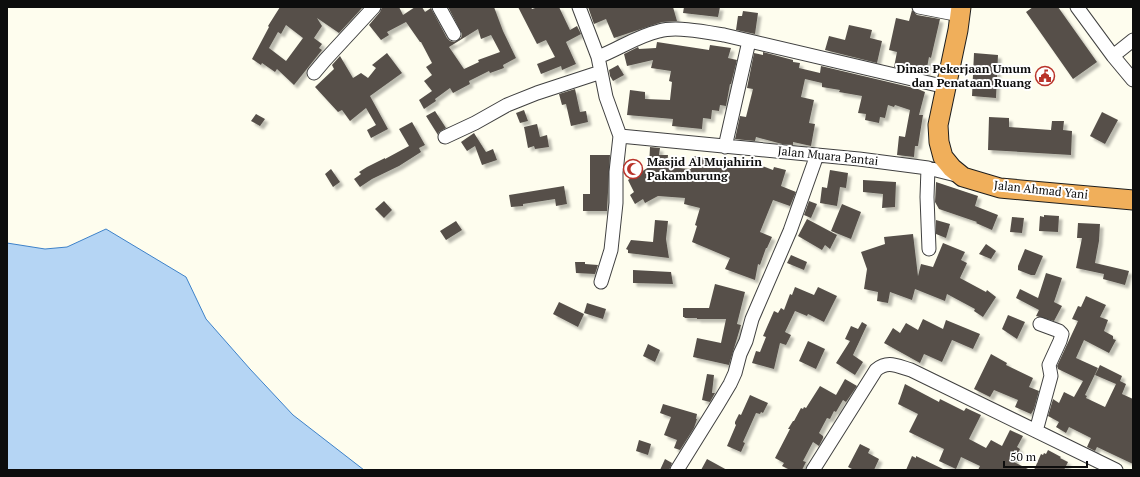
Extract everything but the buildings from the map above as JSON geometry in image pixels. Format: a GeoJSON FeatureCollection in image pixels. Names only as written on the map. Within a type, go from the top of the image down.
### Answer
{"type":"FeatureCollection","features":[{"type":"Feature","properties":{"kind":"highway","name":"Jalan Ahmad Yani"},"geometry":{"type":"LineString","coordinates":[[961,11],[938,125],[939,142],[943,157],[952,168],[963,177],[1000,188],[1133,200]]}},
{"type":"Feature","properties":{"kind":"street"},"geometry":{"type":"LineString","coordinates":[[314,74],[374,7]]}},
{"type":"Feature","properties":{"kind":"street"},"geometry":{"type":"LineString","coordinates":[[439,7],[454,34]]}},
{"type":"Feature","properties":{"kind":"street"},"geometry":{"type":"LineString","coordinates":[[579,7],[598,57],[606,97],[620,136],[616,172],[616,203],[611,250],[601,282]]}},
{"type":"Feature","properties":{"kind":"street"},"geometry":{"type":"LineString","coordinates":[[919,7],[961,11]]}},
{"type":"Feature","properties":{"kind":"street"},"geometry":{"type":"LineString","coordinates":[[1077,7],[1113,56],[1133,80]]}},
{"type":"Feature","properties":{"kind":"street"},"geometry":{"type":"LineString","coordinates":[[598,57],[635,39],[660,30],[700,31],[946,87]]}},
{"type":"Feature","properties":{"kind":"street"},"geometry":{"type":"LineString","coordinates":[[1113,56],[1133,40]]}},
{"type":"Feature","properties":{"kind":"street"},"geometry":{"type":"LineString","coordinates":[[725,147],[749,42]]}},
{"type":"Feature","properties":{"kind":"street"},"geometry":{"type":"LineString","coordinates":[[445,136],[476,123],[507,105],[537,93],[601,72]]}},
{"type":"Feature","properties":{"kind":"street","name":"Jalan Muara Pantai"},"geometry":{"type":"LineString","coordinates":[[620,136],[866,160],[928,168],[963,177]]}},
{"type":"Feature","properties":{"kind":"street"},"geometry":{"type":"LineString","coordinates":[[677,470],[718,404],[735,373],[752,319],[790,231],[817,155]]}},
{"type":"Feature","properties":{"kind":"street"},"geometry":{"type":"LineString","coordinates":[[928,168],[927,197],[929,249]]}},
{"type":"Feature","properties":{"kind":"street"},"geometry":{"type":"LineString","coordinates":[[1036,431],[1051,376],[1049,364],[1062,334],[1059,331],[1040,324]]}},
{"type":"Feature","properties":{"kind":"street"},"geometry":{"type":"LineString","coordinates":[[816,469],[876,370],[882,364],[888,364],[911,370],[1116,470]]}},
{"type":"Feature","properties":{"kind":"water"},"geometry":{"type":"Polygon","coordinates":[[[106,229],[186,277],[206,319],[250,369],[293,415],[364,470],[7,470],[7,243],[45,249],[67,247],[106,229]]]}},
{"type":"Feature","properties":{"kind":"place","name":"Dinas Pekerjaan Umum dan Penataan Ruang"},"geometry":{"type":"Point","coordinates":[1045,76]}},
{"type":"Feature","properties":{"kind":"place","name":"Masjid Al Mujahirin Pakamburung"},"geometry":{"type":"Point","coordinates":[633,169]}}]}
